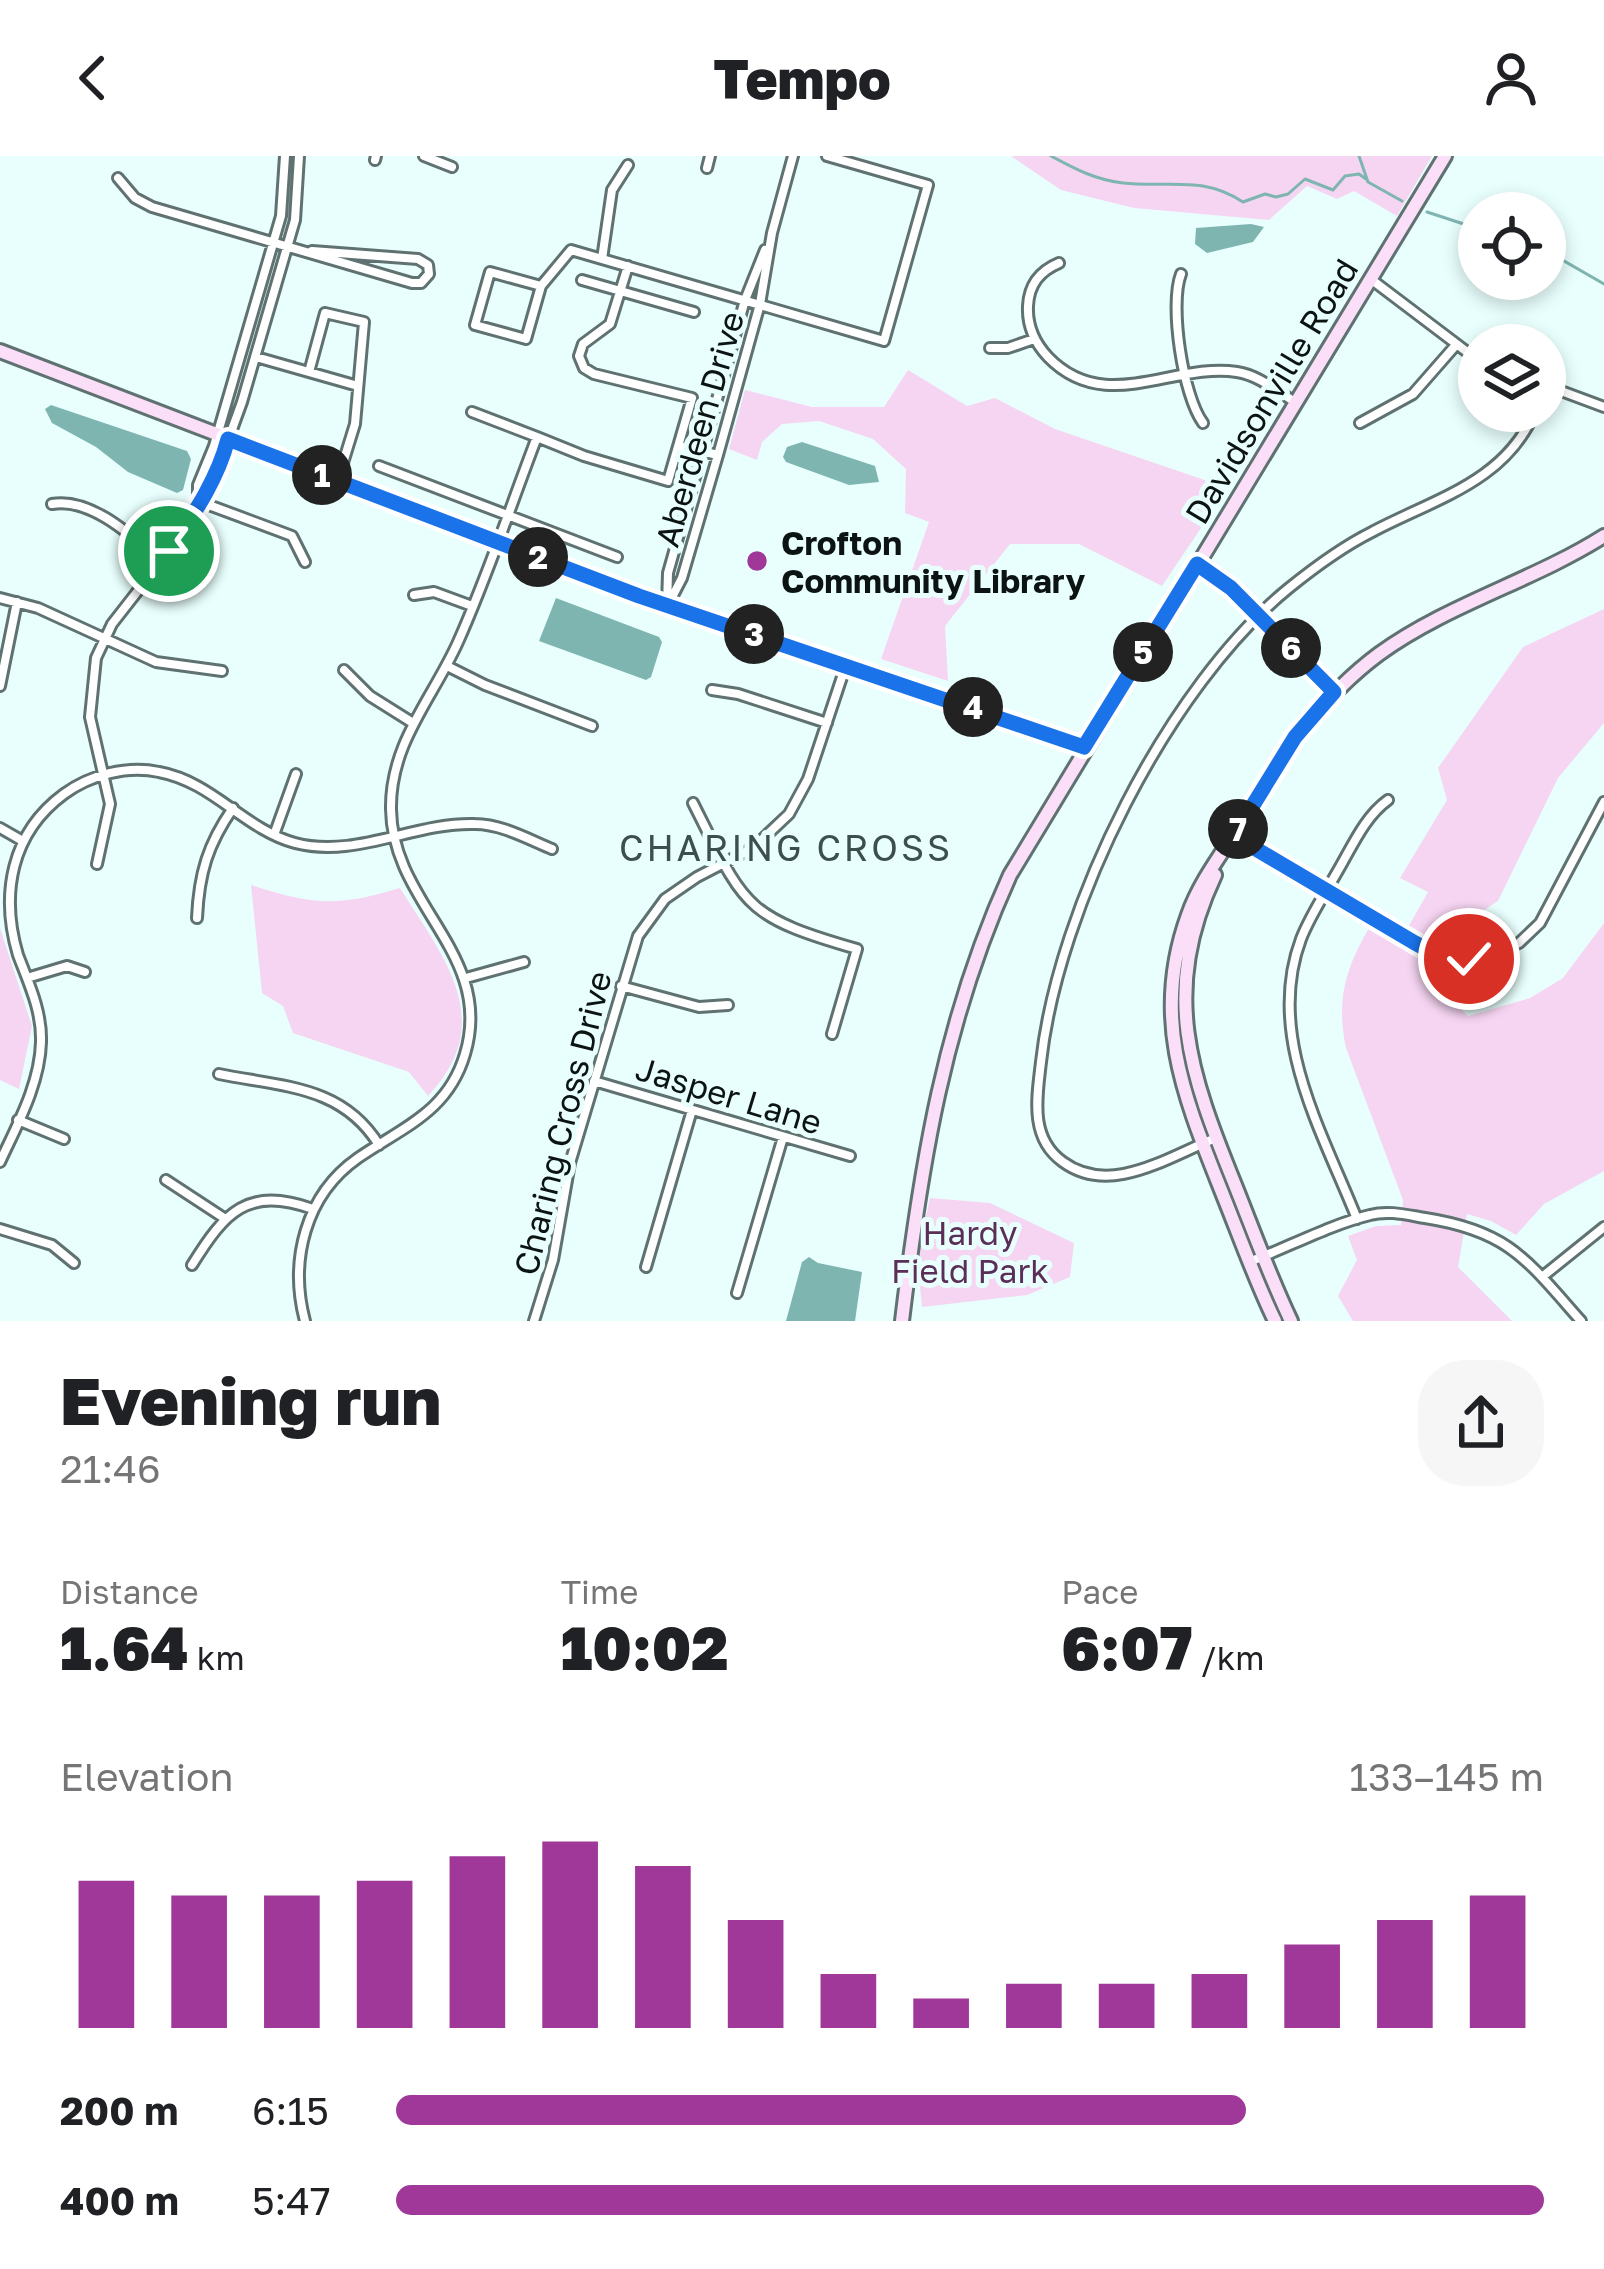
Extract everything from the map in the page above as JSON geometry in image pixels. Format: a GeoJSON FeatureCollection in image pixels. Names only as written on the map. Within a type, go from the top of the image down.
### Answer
{"type":"FeatureCollection","features":[{"type":"Feature","properties":{"kind":"street"},"geometry":{"type":"LineString","coordinates":[[222,436],[284,199],[285,156]]}},
{"type":"Feature","properties":{"kind":"street"},"geometry":{"type":"LineString","coordinates":[[97,863],[110,804],[93,734],[90,696],[104,637],[161,561],[198,501],[198,485],[256,357],[288,247],[298,201],[298,156]]}},
{"type":"Feature","properties":{"kind":"street"},"geometry":{"type":"LineString","coordinates":[[424,156],[452,167]]}},
{"type":"Feature","properties":{"kind":"street"},"geometry":{"type":"LineString","coordinates":[[707,168],[710,156]]}},
{"type":"Feature","properties":{"kind":"street","name":"Aberdeen Drive"},"geometry":{"type":"LineString","coordinates":[[667,606],[682,578],[718,455],[760,304],[772,233],[793,156]]}},
{"type":"Feature","properties":{"kind":"street"},"geometry":{"type":"LineString","coordinates":[[541,286],[490,272],[475,325],[526,339],[541,286],[571,250],[884,341],[928,185],[827,156]]}},
{"type":"Feature","properties":{"kind":"street","name":"Davidsonville Road"},"geometry":{"type":"LineString","coordinates":[[902,1321],[925,1154],[961,996],[1010,875],[1445,156]]}},
{"type":"Feature","properties":{"kind":"street"},"geometry":{"type":"LineString","coordinates":[[602,259],[612,190],[628,165]]}},
{"type":"Feature","properties":{"kind":"street"},"geometry":{"type":"LineString","coordinates":[[118,178],[142,203],[288,247],[418,259],[428,265],[429,274],[421,283],[412,283],[312,251]]}},
{"type":"Feature","properties":{"kind":"street","name":"Aberdeen Drive"},"geometry":{"type":"LineString","coordinates":[[667,606],[668,573],[702,452],[746,300],[772,233]]}},
{"type":"Feature","properties":{"kind":"street"},"geometry":{"type":"LineString","coordinates":[[1058,263],[1037,277],[1029,294],[1028,316],[1034,339],[1063,369],[1100,384],[1120,386],[1240,372],[1295,402]]}},
{"type":"Feature","properties":{"kind":"street"},"geometry":{"type":"LineString","coordinates":[[472,412],[584,456],[668,482],[692,398],[594,374],[581,362],[580,347],[610,324],[628,266]]}},
{"type":"Feature","properties":{"kind":"street"},"geometry":{"type":"LineString","coordinates":[[1181,274],[1176,303],[1186,376],[1193,406],[1203,423]]}},
{"type":"Feature","properties":{"kind":"street"},"geometry":{"type":"LineString","coordinates":[[582,280],[694,311]]}},
{"type":"Feature","properties":{"kind":"street"},"geometry":{"type":"LineString","coordinates":[[1370,280],[1458,348]]}},
{"type":"Feature","properties":{"kind":"street"},"geometry":{"type":"LineString","coordinates":[[309,372],[325,313],[364,322],[350,444],[338,481]]}},
{"type":"Feature","properties":{"kind":"street"},"geometry":{"type":"LineString","coordinates":[[990,348],[1008,348],[1034,339]]}},
{"type":"Feature","properties":{"kind":"street"},"geometry":{"type":"LineString","coordinates":[[1360,423],[1413,394],[1455,346]]}},
{"type":"Feature","properties":{"kind":"street"},"geometry":{"type":"LineString","coordinates":[[0,351],[667,606],[1084,747]]}},
{"type":"Feature","properties":{"kind":"street"},"geometry":{"type":"LineString","coordinates":[[256,357],[358,386]]}},
{"type":"Feature","properties":{"kind":"street"},"geometry":{"type":"LineString","coordinates":[[1566,393],[1604,406]]}},
{"type":"Feature","properties":{"kind":"street"},"geometry":{"type":"LineString","coordinates":[[1209,1141],[1125,1174],[1088,1174],[1053,1153],[1042,1135],[1036,1104],[1057,978],[1096,866],[1124,809],[1199,686],[1258,615],[1335,554],[1487,474],[1523,432]]}},
{"type":"Feature","properties":{"kind":"street"},"geometry":{"type":"LineString","coordinates":[[305,1321],[298,1271],[313,1209],[345,1168],[427,1116],[452,1085],[469,1036],[466,978],[411,886],[394,838],[395,767],[472,606],[537,437]]}},
{"type":"Feature","properties":{"kind":"street"},"geometry":{"type":"LineString","coordinates":[[679,446],[718,455]]}},
{"type":"Feature","properties":{"kind":"street"},"geometry":{"type":"LineString","coordinates":[[379,466],[617,557]]}},
{"type":"Feature","properties":{"kind":"street"},"geometry":{"type":"LineString","coordinates":[[198,501],[292,536],[305,562]]}},
{"type":"Feature","properties":{"kind":"street"},"geometry":{"type":"LineString","coordinates":[[52,504],[81,506],[161,561]]}},
{"type":"Feature","properties":{"kind":"street"},"geometry":{"type":"LineString","coordinates":[[1275,1321],[1256,1259],[1179,1077],[1170,1002],[1178,946],[1189,912],[1295,737],[1334,692],[1408,635],[1550,568],[1604,536]]}},
{"type":"Feature","properties":{"kind":"street"},"geometry":{"type":"LineString","coordinates":[[1197,564],[1223,580],[1334,692]]}},
{"type":"Feature","properties":{"kind":"street"},"geometry":{"type":"LineString","coordinates":[[414,595],[434,592],[472,606]]}},
{"type":"Feature","properties":{"kind":"street"},"geometry":{"type":"LineString","coordinates":[[0,598],[167,665],[222,671]]}},
{"type":"Feature","properties":{"kind":"street"},"geometry":{"type":"LineString","coordinates":[[0,686],[17,602]]}},
{"type":"Feature","properties":{"kind":"street","name":"Charing Cross Drive"},"geometry":{"type":"LineString","coordinates":[[534,1321],[553,1260],[570,1163],[638,936],[655,910],[679,888],[766,839],[789,814],[808,779],[847,664]]}},
{"type":"Feature","properties":{"kind":"street"},"geometry":{"type":"LineString","coordinates":[[446,666],[485,686],[592,726]]}},
{"type":"Feature","properties":{"kind":"street"},"geometry":{"type":"LineString","coordinates":[[344,670],[370,696],[413,723]]}},
{"type":"Feature","properties":{"kind":"street"},"geometry":{"type":"LineString","coordinates":[[712,691],[738,694],[827,723]]}},
{"type":"Feature","properties":{"kind":"street"},"geometry":{"type":"LineString","coordinates":[[0,1162],[34,1081],[41,1038],[40,1018],[16,952],[7,908],[12,864],[21,840],[57,799],[104,774],[132,770],[200,784],[274,836],[304,845],[332,847],[475,824],[496,827],[552,849]]}},
{"type":"Feature","properties":{"kind":"street"},"geometry":{"type":"LineString","coordinates":[[274,836],[296,774]]}},
{"type":"Feature","properties":{"kind":"street"},"geometry":{"type":"LineString","coordinates":[[1357,1219],[1301,1078],[1290,1027],[1296,957],[1310,919],[1372,815],[1388,800]]}},
{"type":"Feature","properties":{"kind":"street"},"geometry":{"type":"LineString","coordinates":[[1234,836],[1436,954],[1469,959],[1519,944],[1540,923],[1604,802]]}},
{"type":"Feature","properties":{"kind":"street"},"geometry":{"type":"LineString","coordinates":[[693,803],[746,901],[770,920],[795,931],[856,949],[832,1034]]}},
{"type":"Feature","properties":{"kind":"street"},"geometry":{"type":"LineString","coordinates":[[197,918],[199,880],[207,852],[233,808]]}},
{"type":"Feature","properties":{"kind":"street"},"geometry":{"type":"LineString","coordinates":[[0,828],[21,840]]}},
{"type":"Feature","properties":{"kind":"street"},"geometry":{"type":"LineString","coordinates":[[466,978],[524,962]]}},
{"type":"Feature","properties":{"kind":"street"},"geometry":{"type":"LineString","coordinates":[[28,978],[67,966],[85,973]]}},
{"type":"Feature","properties":{"kind":"street"},"geometry":{"type":"LineString","coordinates":[[621,986],[699,1007],[728,1005]]}},
{"type":"Feature","properties":{"kind":"street"},"geometry":{"type":"LineString","coordinates":[[219,1074],[336,1100],[358,1115],[379,1145]]}},
{"type":"Feature","properties":{"kind":"street","name":"Jasper Lane"},"geometry":{"type":"LineString","coordinates":[[594,1081],[850,1156]]}},
{"type":"Feature","properties":{"kind":"street"},"geometry":{"type":"LineString","coordinates":[[646,1267],[692,1110]]}},
{"type":"Feature","properties":{"kind":"street"},"geometry":{"type":"LineString","coordinates":[[19,1120],[64,1139]]}},
{"type":"Feature","properties":{"kind":"street"},"geometry":{"type":"LineString","coordinates":[[737,1293],[783,1136]]}},
{"type":"Feature","properties":{"kind":"street"},"geometry":{"type":"LineString","coordinates":[[166,1180],[224,1218]]}},
{"type":"Feature","properties":{"kind":"street"},"geometry":{"type":"LineString","coordinates":[[192,1265],[224,1218],[245,1205],[271,1199],[313,1209]]}},
{"type":"Feature","properties":{"kind":"street"},"geometry":{"type":"LineString","coordinates":[[1256,1259],[1383,1213],[1471,1226],[1507,1244],[1581,1321]]}},
{"type":"Feature","properties":{"kind":"street"},"geometry":{"type":"LineString","coordinates":[[1542,1277],[1604,1227]]}},
{"type":"Feature","properties":{"kind":"street"},"geometry":{"type":"LineString","coordinates":[[0,1229],[52,1245],[74,1263]]}},
{"type":"Feature","properties":{"kind":"street"},"geometry":{"type":"LineString","coordinates":[[1256,1259],[1291,1321]]}},
{"type":"Feature","properties":{"kind":"green space"},"geometry":{"type":"Polygon","coordinates":[[[1011,156],[1432,156],[1397,216],[1354,191],[1337,199],[1307,186],[1269,220],[1134,208],[1061,190],[1011,156]]]}},
{"type":"Feature","properties":{"kind":"green space"},"geometry":{"type":"Polygon","coordinates":[[[908,370],[967,406],[995,398],[1055,429],[1228,488],[1162,586],[1079,544],[1010,544],[945,626],[948,681],[881,659],[929,522],[905,513],[906,469],[873,439],[819,421],[782,424],[762,442],[757,460],[729,449],[745,390],[812,407],[884,407],[908,370]]]}},
{"type":"Feature","properties":{"kind":"green space"},"geometry":{"type":"Polygon","coordinates":[[[1604,609],[1604,723],[1558,778],[1498,901],[1481,912],[1490,946],[1456,949],[1449,997],[1468,1016],[1530,998],[1563,978],[1604,923],[1604,1171],[1544,1204],[1516,1235],[1467,1214],[1458,1267],[1512,1321],[1353,1321],[1338,1296],[1357,1260],[1348,1236],[1376,1226],[1401,1225],[1403,1200],[1346,1048],[1343,1000],[1354,957],[1369,928],[1398,945],[1428,892],[1400,878],[1447,800],[1438,768],[1523,647],[1604,609]]]}},
{"type":"Feature","properties":{"kind":"green space"},"geometry":{"type":"Polygon","coordinates":[[[251,885],[325,901],[400,888],[446,964],[462,1015],[460,1042],[449,1068],[428,1096],[409,1072],[293,1033],[283,1006],[262,993],[251,885]]]}},
{"type":"Feature","properties":{"kind":"green space"},"geometry":{"type":"Polygon","coordinates":[[[0,928],[32,1026],[19,1089],[0,1080],[0,928]]]}},
{"type":"Feature","properties":{"kind":"green space","name":"Hardy Field Park"},"geometry":{"type":"Polygon","coordinates":[[[930,1198],[990,1203],[1074,1243],[1070,1277],[1027,1295],[922,1307],[917,1257],[930,1198]]]}},
{"type":"Feature","properties":{"kind":"water"},"geometry":{"type":"Polygon","coordinates":[[[1264,227],[1253,242],[1207,253],[1195,244],[1196,228],[1264,227]]]}},
{"type":"Feature","properties":{"kind":"water"},"geometry":{"type":"Polygon","coordinates":[[[51,405],[187,451],[191,459],[183,490],[177,493],[128,472],[96,447],[52,423],[45,409],[51,405]]]}},
{"type":"Feature","properties":{"kind":"water"},"geometry":{"type":"Polygon","coordinates":[[[802,442],[875,466],[879,482],[849,485],[786,462],[787,447],[802,442]]]}},
{"type":"Feature","properties":{"kind":"water"},"geometry":{"type":"Polygon","coordinates":[[[556,598],[659,637],[662,642],[651,677],[646,680],[539,641],[556,598]]]}},
{"type":"Feature","properties":{"kind":"water"},"geometry":{"type":"Polygon","coordinates":[[[809,1257],[862,1272],[855,1321],[786,1321],[802,1262],[809,1257]]]}},
{"type":"Feature","properties":{"kind":"waterway"},"geometry":{"type":"LineString","coordinates":[[1051,156],[1104,179],[1199,185],[1243,202],[1265,194],[1288,194],[1305,179],[1333,190],[1345,176],[1359,174],[1366,179]]}},
{"type":"Feature","properties":{"kind":"waterway"},"geometry":{"type":"LineString","coordinates":[[1359,156],[1368,182],[1402,201]]}},
{"type":"Feature","properties":{"kind":"waterway"},"geometry":{"type":"LineString","coordinates":[[1427,212],[1458,222]]}},
{"type":"Feature","properties":{"kind":"waterway"},"geometry":{"type":"LineString","coordinates":[[1566,262],[1604,284]]}},
{"type":"Feature","properties":{"kind":"place","name":"Crofton Community Library"},"geometry":{"type":"Point","coordinates":[757,561]}},
{"type":"Feature","properties":{"kind":"district","name":"CHARING CROSS"},"geometry":{"type":"Point","coordinates":[786,847]}},
{"type":"Feature","properties":{"kind":"route"},"geometry":{"type":"LineString","coordinates":[[169,551],[198,501],[210,490],[228,439],[639,596],[1084,747],[1197,564],[1231,588],[1334,692],[1295,737],[1234,836],[1436,954],[1469,959]]}}]}
